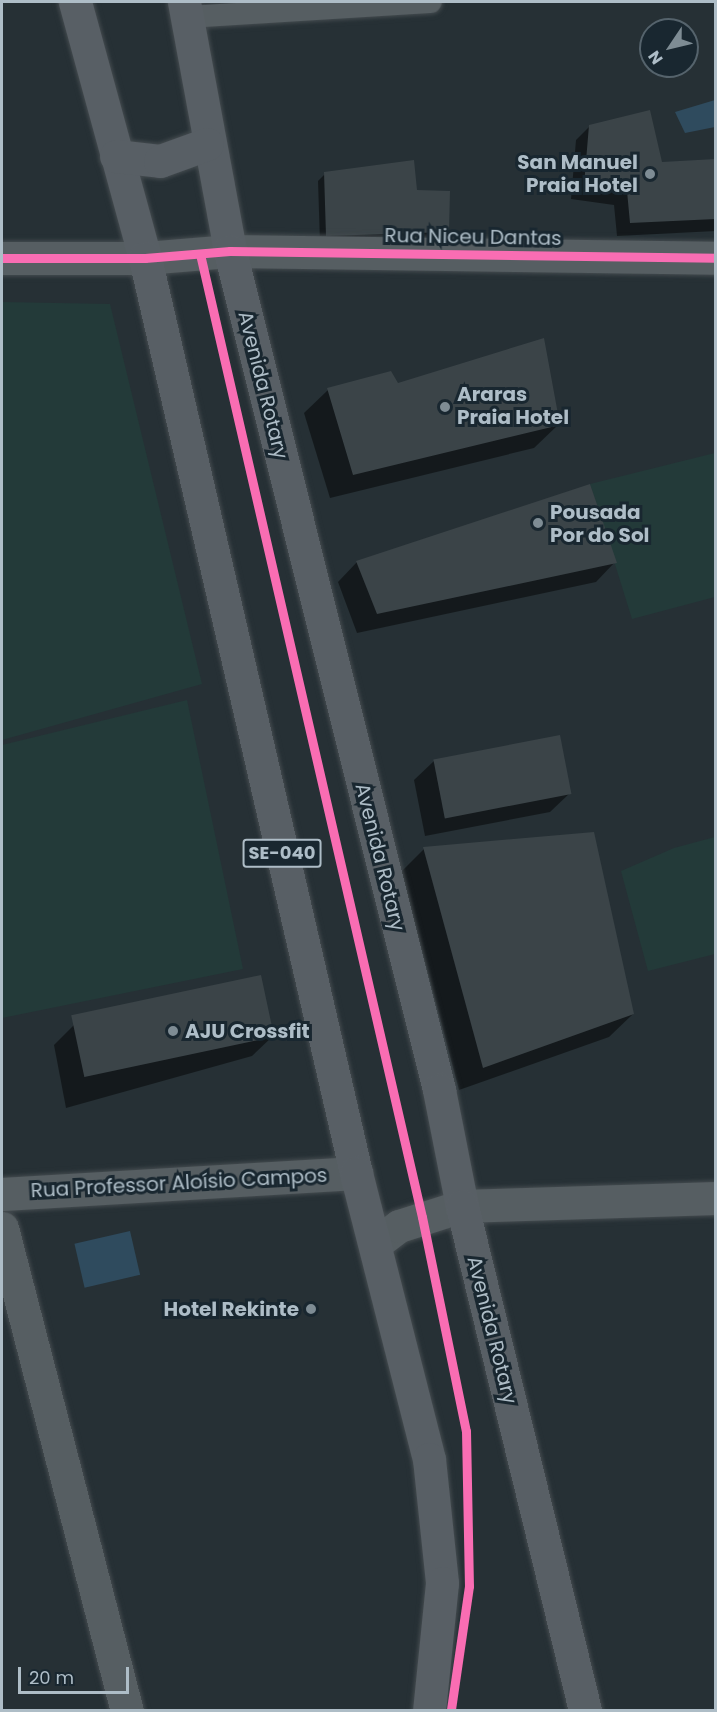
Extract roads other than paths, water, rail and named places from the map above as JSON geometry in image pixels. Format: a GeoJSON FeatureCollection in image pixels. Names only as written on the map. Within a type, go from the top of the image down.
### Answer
{"type":"FeatureCollection","features":[{"type":"Feature","properties":{"kind":"main road","name":"SE-040"},"geometry":{"type":"LineString","coordinates":[[75,2],[145,258],[356,1173],[429,1459],[442,1583],[429,1710]]}},
{"type":"Feature","properties":{"kind":"main road","name":"Avenida Rotary"},"geometry":{"type":"LineString","coordinates":[[185,9],[207,144],[230,251],[436,1078],[462,1206],[585,1710]]}},
{"type":"Feature","properties":{"kind":"main road"},"geometry":{"type":"LineString","coordinates":[[116,156],[160,160],[207,144]]}},
{"type":"Feature","properties":{"kind":"street","name":"Rua Niceu Dantas"},"geometry":{"type":"LineString","coordinates":[[2,258],[145,258],[230,251],[716,258]]}},
{"type":"Feature","properties":{"kind":"street","name":"Rua Professor Aloísio Campos"},"geometry":{"type":"LineString","coordinates":[[2,1194],[356,1173]]}},
{"type":"Feature","properties":{"kind":"street"},"geometry":{"type":"LineString","coordinates":[[375,1245],[399,1226],[462,1206],[716,1198]]}},
{"type":"Feature","properties":{"kind":"street"},"geometry":{"type":"LineString","coordinates":[[2,1228],[127,1710]]}},
{"type":"Feature","properties":{"kind":"lane"},"geometry":{"type":"LineString","coordinates":[[185,9],[431,2]]}},
{"type":"Feature","properties":{"kind":"water"},"geometry":{"type":"Polygon","coordinates":[[[715,100],[715,127],[685,133],[675,112],[715,100]]]}},
{"type":"Feature","properties":{"kind":"water"},"geometry":{"type":"Polygon","coordinates":[[[130,1231],[140,1275],[85,1288],[74,1244],[130,1231]]]}},
{"type":"Feature","properties":{"kind":"place","name":"San Manuel Praia Hotel"},"geometry":{"type":"Point","coordinates":[650,174]}},
{"type":"Feature","properties":{"kind":"place","name":"Araras Praia Hotel"},"geometry":{"type":"Point","coordinates":[445,407]}},
{"type":"Feature","properties":{"kind":"place","name":"Pousada Por do Sol"},"geometry":{"type":"Point","coordinates":[538,523]}},
{"type":"Feature","properties":{"kind":"place","name":"AJU Crossfit"},"geometry":{"type":"Point","coordinates":[173,1031]}},
{"type":"Feature","properties":{"kind":"place","name":"Hotel Rekinte"},"geometry":{"type":"Point","coordinates":[311,1309]}}]}
